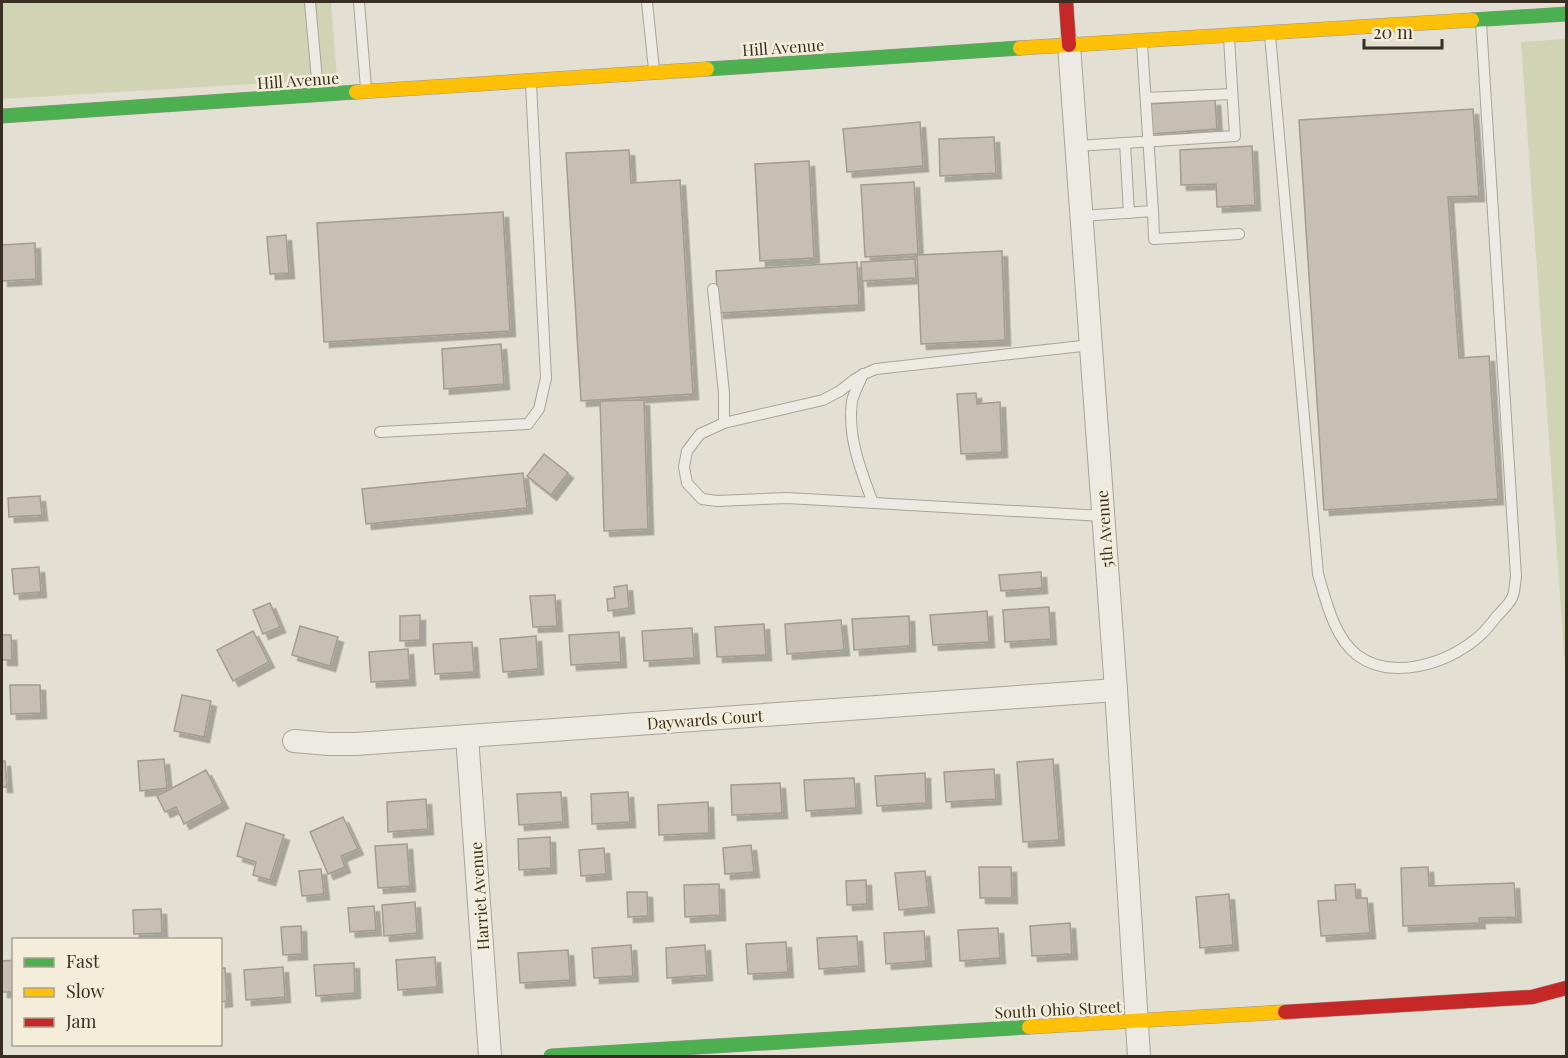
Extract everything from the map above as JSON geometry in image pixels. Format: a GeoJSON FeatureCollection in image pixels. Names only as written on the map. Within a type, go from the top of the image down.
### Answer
{"type":"FeatureCollection","features":[{"type":"Feature","properties":{"kind":"main road","name":"5th Avenue"},"geometry":{"type":"LineString","coordinates":[[1066,2],[1069,45]]}},
{"type":"Feature","properties":{"kind":"main road","name":"Hill Avenue"},"geometry":{"type":"LineString","coordinates":[[2,116],[1566,14]]}},
{"type":"Feature","properties":{"kind":"main road","name":"South Ohio Street"},"geometry":{"type":"LineString","coordinates":[[551,1056],[835,1047],[1136,1021],[1532,997],[1566,988]]}},
{"type":"Feature","properties":{"kind":"street","name":"5th Avenue"},"geometry":{"type":"LineString","coordinates":[[1069,45],[1116,690],[1139,1056]]}},
{"type":"Feature","properties":{"kind":"street","name":"Daywards Court"},"geometry":{"type":"LineString","coordinates":[[294,741],[356,744],[1116,690]]}},
{"type":"Feature","properties":{"kind":"street","name":"Harriet Avenue"},"geometry":{"type":"LineString","coordinates":[[468,736],[490,1056]]}},
{"type":"Feature","properties":{"kind":"lane"},"geometry":{"type":"LineString","coordinates":[[310,2],[318,95]]}},
{"type":"Feature","properties":{"kind":"lane"},"geometry":{"type":"LineString","coordinates":[[359,2],[366,92]]}},
{"type":"Feature","properties":{"kind":"lane"},"geometry":{"type":"LineString","coordinates":[[647,2],[655,72]]}},
{"type":"Feature","properties":{"kind":"lane"},"geometry":{"type":"LineString","coordinates":[[1270,32],[1318,574],[1341,637],[1357,655],[1377,665],[1402,668],[1429,665],[1454,654],[1477,639],[1512,598],[1516,576],[1480,19]]}},
{"type":"Feature","properties":{"kind":"lane"},"geometry":{"type":"LineString","coordinates":[[1076,146],[1235,136],[1229,35]]}},
{"type":"Feature","properties":{"kind":"lane"},"geometry":{"type":"LineString","coordinates":[[1142,40],[1154,239],[1239,234]]}},
{"type":"Feature","properties":{"kind":"lane"},"geometry":{"type":"LineString","coordinates":[[380,432],[528,424],[539,409],[546,378],[531,81]]}},
{"type":"Feature","properties":{"kind":"lane"},"geometry":{"type":"LineString","coordinates":[[1146,98],[1232,94]]}},
{"type":"Feature","properties":{"kind":"lane"},"geometry":{"type":"LineString","coordinates":[[1125,143],[1129,213]]}},
{"type":"Feature","properties":{"kind":"lane"},"geometry":{"type":"LineString","coordinates":[[1082,216],[1153,211]]}},
{"type":"Feature","properties":{"kind":"lane"},"geometry":{"type":"LineString","coordinates":[[713,289],[724,393],[724,423]]}},
{"type":"Feature","properties":{"kind":"lane"},"geometry":{"type":"LineString","coordinates":[[1091,345],[876,369],[864,374],[824,400],[724,423],[700,434],[687,451],[684,467],[687,483],[702,499],[717,501],[787,498],[1103,516]]}},
{"type":"Feature","properties":{"kind":"lane"},"geometry":{"type":"LineString","coordinates":[[864,374],[852,399],[852,431],[860,467],[873,503]]}},
{"type":"Feature","properties":{"kind":"green space"},"geometry":{"type":"Polygon","coordinates":[[[2,2],[331,2],[337,79],[2,99],[2,2]]]}},
{"type":"Feature","properties":{"kind":"green space"},"geometry":{"type":"Polygon","coordinates":[[[1566,39],[1566,681],[1521,42],[1566,39]]]}},
{"type":"Feature","properties":{"kind":"building"},"geometry":{"type":"Polygon","coordinates":[[[1215,100],[1217,129],[1151,134],[1149,104],[1215,100]]]}},
{"type":"Feature","properties":{"kind":"building"},"geometry":{"type":"Polygon","coordinates":[[[1473,109],[1479,196],[1448,197],[1459,358],[1489,356],[1498,499],[1324,510],[1299,120],[1473,109]]]}},
{"type":"Feature","properties":{"kind":"building"},"geometry":{"type":"Polygon","coordinates":[[[920,122],[923,166],[847,172],[843,129],[920,122]]]}},
{"type":"Feature","properties":{"kind":"building"},"geometry":{"type":"Polygon","coordinates":[[[994,137],[996,173],[940,176],[939,139],[994,137]]]}},
{"type":"Feature","properties":{"kind":"building"},"geometry":{"type":"Polygon","coordinates":[[[1252,146],[1255,205],[1217,207],[1216,184],[1181,185],[1180,150],[1252,146]]]}},
{"type":"Feature","properties":{"kind":"building"},"geometry":{"type":"Polygon","coordinates":[[[629,150],[631,183],[680,180],[693,394],[581,401],[566,153],[629,150]]]}},
{"type":"Feature","properties":{"kind":"building"},"geometry":{"type":"Polygon","coordinates":[[[809,161],[814,258],[760,261],[755,164],[809,161]]]}},
{"type":"Feature","properties":{"kind":"building"},"geometry":{"type":"Polygon","coordinates":[[[914,182],[918,254],[865,257],[861,185],[914,182]]]}},
{"type":"Feature","properties":{"kind":"building"},"geometry":{"type":"Polygon","coordinates":[[[503,212],[510,331],[324,342],[317,223],[503,212]]]}},
{"type":"Feature","properties":{"kind":"building"},"geometry":{"type":"Polygon","coordinates":[[[286,235],[289,273],[270,274],[267,237],[286,235]]]}},
{"type":"Feature","properties":{"kind":"building"},"geometry":{"type":"Polygon","coordinates":[[[35,243],[36,279],[2,281],[2,245],[35,243]]]}},
{"type":"Feature","properties":{"kind":"building"},"geometry":{"type":"Polygon","coordinates":[[[1002,251],[1005,340],[921,344],[917,255],[1002,251]]]}},
{"type":"Feature","properties":{"kind":"building"},"geometry":{"type":"Polygon","coordinates":[[[915,259],[916,278],[862,281],[861,262],[915,259]]]}},
{"type":"Feature","properties":{"kind":"building"},"geometry":{"type":"Polygon","coordinates":[[[857,262],[859,305],[718,313],[716,271],[857,262]]]}},
{"type":"Feature","properties":{"kind":"building"},"geometry":{"type":"Polygon","coordinates":[[[501,344],[504,384],[444,389],[442,349],[501,344]]]}},
{"type":"Feature","properties":{"kind":"building"},"geometry":{"type":"Polygon","coordinates":[[[976,393],[977,404],[1000,402],[1002,452],[961,454],[957,394],[976,393]]]}},
{"type":"Feature","properties":{"kind":"building"},"geometry":{"type":"Polygon","coordinates":[[[644,400],[648,529],[604,531],[600,401],[644,400]]]}},
{"type":"Feature","properties":{"kind":"building"},"geometry":{"type":"Polygon","coordinates":[[[544,454],[568,473],[551,495],[527,476],[544,454]]]}},
{"type":"Feature","properties":{"kind":"building"},"geometry":{"type":"Polygon","coordinates":[[[523,473],[527,508],[366,524],[362,489],[523,473]]]}},
{"type":"Feature","properties":{"kind":"building"},"geometry":{"type":"Polygon","coordinates":[[[40,496],[42,515],[9,517],[8,498],[40,496]]]}},
{"type":"Feature","properties":{"kind":"building"},"geometry":{"type":"Polygon","coordinates":[[[39,567],[41,592],[14,594],[12,569],[39,567]]]}},
{"type":"Feature","properties":{"kind":"building"},"geometry":{"type":"Polygon","coordinates":[[[1041,572],[1042,588],[1001,591],[999,575],[1041,572]]]}},
{"type":"Feature","properties":{"kind":"building"},"geometry":{"type":"Polygon","coordinates":[[[627,585],[629,608],[608,611],[607,599],[615,598],[614,587],[627,585]]]}},
{"type":"Feature","properties":{"kind":"building"},"geometry":{"type":"Polygon","coordinates":[[[555,595],[557,626],[533,627],[530,596],[555,595]]]}},
{"type":"Feature","properties":{"kind":"building"},"geometry":{"type":"Polygon","coordinates":[[[270,603],[280,627],[263,634],[253,610],[270,603]]]}},
{"type":"Feature","properties":{"kind":"building"},"geometry":{"type":"Polygon","coordinates":[[[1049,607],[1051,639],[1005,642],[1003,610],[1049,607]]]}},
{"type":"Feature","properties":{"kind":"building"},"geometry":{"type":"Polygon","coordinates":[[[987,611],[989,642],[933,645],[930,615],[987,611]]]}},
{"type":"Feature","properties":{"kind":"building"},"geometry":{"type":"Polygon","coordinates":[[[420,615],[420,640],[400,641],[400,616],[420,615]]]}},
{"type":"Feature","properties":{"kind":"building"},"geometry":{"type":"Polygon","coordinates":[[[909,616],[910,646],[854,650],[852,619],[909,616]]]}},
{"type":"Feature","properties":{"kind":"building"},"geometry":{"type":"Polygon","coordinates":[[[841,620],[844,650],[787,654],[785,624],[841,620]]]}},
{"type":"Feature","properties":{"kind":"building"},"geometry":{"type":"Polygon","coordinates":[[[764,624],[766,655],[717,657],[715,627],[764,624]]]}},
{"type":"Feature","properties":{"kind":"building"},"geometry":{"type":"Polygon","coordinates":[[[300,626],[338,637],[330,666],[292,655],[300,626]]]}},
{"type":"Feature","properties":{"kind":"building"},"geometry":{"type":"Polygon","coordinates":[[[692,628],[694,658],[644,661],[642,631],[692,628]]]}},
{"type":"Feature","properties":{"kind":"building"},"geometry":{"type":"Polygon","coordinates":[[[253,631],[269,662],[233,681],[217,650],[253,631]]]}},
{"type":"Feature","properties":{"kind":"building"},"geometry":{"type":"Polygon","coordinates":[[[619,632],[621,662],[571,665],[569,635],[619,632]]]}},
{"type":"Feature","properties":{"kind":"building"},"geometry":{"type":"Polygon","coordinates":[[[2,635],[11,635],[12,660],[2,660],[2,635]]]}},
{"type":"Feature","properties":{"kind":"building"},"geometry":{"type":"Polygon","coordinates":[[[536,636],[538,669],[503,672],[500,639],[536,636]]]}},
{"type":"Feature","properties":{"kind":"building"},"geometry":{"type":"Polygon","coordinates":[[[472,642],[474,672],[435,674],[433,644],[472,642]]]}},
{"type":"Feature","properties":{"kind":"building"},"geometry":{"type":"Polygon","coordinates":[[[408,649],[410,680],[371,682],[369,652],[408,649]]]}},
{"type":"Feature","properties":{"kind":"building"},"geometry":{"type":"Polygon","coordinates":[[[10,685],[40,685],[41,713],[11,714],[10,685]]]}},
{"type":"Feature","properties":{"kind":"building"},"geometry":{"type":"Polygon","coordinates":[[[182,695],[211,701],[204,737],[174,731],[182,695]]]}},
{"type":"Feature","properties":{"kind":"building"},"geometry":{"type":"Polygon","coordinates":[[[164,759],[167,788],[140,791],[138,761],[164,759]]]}},
{"type":"Feature","properties":{"kind":"building"},"geometry":{"type":"Polygon","coordinates":[[[1053,759],[1059,840],[1023,842],[1017,762],[1053,759]]]}},
{"type":"Feature","properties":{"kind":"building"},"geometry":{"type":"Polygon","coordinates":[[[2,761],[5,761],[7,787],[2,787],[2,761]]]}},
{"type":"Feature","properties":{"kind":"building"},"geometry":{"type":"Polygon","coordinates":[[[994,769],[996,799],[946,802],[944,772],[994,769]]]}},
{"type":"Feature","properties":{"kind":"building"},"geometry":{"type":"Polygon","coordinates":[[[206,770],[223,803],[184,824],[176,807],[165,812],[157,796],[206,770]]]}},
{"type":"Feature","properties":{"kind":"building"},"geometry":{"type":"Polygon","coordinates":[[[925,773],[926,803],[877,806],[875,776],[925,773]]]}},
{"type":"Feature","properties":{"kind":"building"},"geometry":{"type":"Polygon","coordinates":[[[854,778],[856,808],[806,811],[804,780],[854,778]]]}},
{"type":"Feature","properties":{"kind":"building"},"geometry":{"type":"Polygon","coordinates":[[[780,783],[782,813],[732,815],[731,785],[780,783]]]}},
{"type":"Feature","properties":{"kind":"building"},"geometry":{"type":"Polygon","coordinates":[[[561,792],[563,822],[519,825],[517,794],[561,792]]]}},
{"type":"Feature","properties":{"kind":"building"},"geometry":{"type":"Polygon","coordinates":[[[628,792],[630,822],[592,824],[591,794],[628,792]]]}},
{"type":"Feature","properties":{"kind":"building"},"geometry":{"type":"Polygon","coordinates":[[[426,799],[428,829],[388,832],[387,802],[426,799]]]}},
{"type":"Feature","properties":{"kind":"building"},"geometry":{"type":"Polygon","coordinates":[[[708,802],[709,833],[659,835],[658,805],[708,802]]]}},
{"type":"Feature","properties":{"kind":"building"},"geometry":{"type":"Polygon","coordinates":[[[343,817],[358,849],[341,856],[345,867],[328,874],[310,832],[343,817]]]}},
{"type":"Feature","properties":{"kind":"building"},"geometry":{"type":"Polygon","coordinates":[[[246,823],[284,835],[270,880],[253,875],[256,862],[237,856],[246,823]]]}},
{"type":"Feature","properties":{"kind":"building"},"geometry":{"type":"Polygon","coordinates":[[[550,837],[551,868],[519,870],[518,839],[550,837]]]}},
{"type":"Feature","properties":{"kind":"building"},"geometry":{"type":"Polygon","coordinates":[[[407,844],[410,886],[378,888],[375,846],[407,844]]]}},
{"type":"Feature","properties":{"kind":"building"},"geometry":{"type":"Polygon","coordinates":[[[751,845],[754,872],[725,874],[723,848],[751,845]]]}},
{"type":"Feature","properties":{"kind":"building"},"geometry":{"type":"Polygon","coordinates":[[[604,848],[606,874],[581,876],[579,850],[604,848]]]}},
{"type":"Feature","properties":{"kind":"building"},"geometry":{"type":"Polygon","coordinates":[[[979,867],[1011,867],[1012,898],[980,898],[979,867]]]}},
{"type":"Feature","properties":{"kind":"building"},"geometry":{"type":"Polygon","coordinates":[[[1428,867],[1429,886],[1514,883],[1516,917],[1479,918],[1480,923],[1403,926],[1401,868],[1428,867]]]}},
{"type":"Feature","properties":{"kind":"building"},"geometry":{"type":"Polygon","coordinates":[[[321,869],[324,894],[302,896],[299,871],[321,869]]]}},
{"type":"Feature","properties":{"kind":"building"},"geometry":{"type":"Polygon","coordinates":[[[925,871],[929,907],[899,910],[895,873],[925,871]]]}},
{"type":"Feature","properties":{"kind":"building"},"geometry":{"type":"Polygon","coordinates":[[[866,880],[867,904],[847,905],[846,881],[866,880]]]}},
{"type":"Feature","properties":{"kind":"building"},"geometry":{"type":"Polygon","coordinates":[[[719,884],[720,915],[685,917],[684,885],[719,884]]]}},
{"type":"Feature","properties":{"kind":"building"},"geometry":{"type":"Polygon","coordinates":[[[1355,884],[1356,898],[1367,898],[1370,933],[1321,936],[1318,901],[1336,900],[1335,885],[1355,884]]]}},
{"type":"Feature","properties":{"kind":"building"},"geometry":{"type":"Polygon","coordinates":[[[627,892],[647,892],[648,916],[628,917],[627,892]]]}},
{"type":"Feature","properties":{"kind":"building"},"geometry":{"type":"Polygon","coordinates":[[[1229,894],[1233,945],[1200,948],[1196,897],[1229,894]]]}},
{"type":"Feature","properties":{"kind":"building"},"geometry":{"type":"Polygon","coordinates":[[[415,902],[417,933],[384,936],[382,905],[415,902]]]}},
{"type":"Feature","properties":{"kind":"building"},"geometry":{"type":"Polygon","coordinates":[[[374,906],[376,930],[350,932],[348,908],[374,906]]]}},
{"type":"Feature","properties":{"kind":"building"},"geometry":{"type":"Polygon","coordinates":[[[161,909],[162,933],[134,934],[133,910],[161,909]]]}},
{"type":"Feature","properties":{"kind":"building"},"geometry":{"type":"Polygon","coordinates":[[[1070,923],[1072,954],[1032,956],[1030,926],[1070,923]]]}},
{"type":"Feature","properties":{"kind":"building"},"geometry":{"type":"Polygon","coordinates":[[[301,926],[302,954],[283,955],[281,927],[301,926]]]}},
{"type":"Feature","properties":{"kind":"building"},"geometry":{"type":"Polygon","coordinates":[[[998,928],[1000,958],[960,961],[958,930],[998,928]]]}},
{"type":"Feature","properties":{"kind":"building"},"geometry":{"type":"Polygon","coordinates":[[[924,931],[926,961],[886,964],[884,933],[924,931]]]}},
{"type":"Feature","properties":{"kind":"building"},"geometry":{"type":"Polygon","coordinates":[[[857,936],[859,966],[819,969],[817,938],[857,936]]]}},
{"type":"Feature","properties":{"kind":"building"},"geometry":{"type":"Polygon","coordinates":[[[786,942],[788,972],[748,974],[746,944],[786,942]]]}},
{"type":"Feature","properties":{"kind":"building"},"geometry":{"type":"Polygon","coordinates":[[[631,945],[633,976],[594,978],[592,948],[631,945]]]}},
{"type":"Feature","properties":{"kind":"building"},"geometry":{"type":"Polygon","coordinates":[[[705,945],[707,975],[667,978],[666,948],[705,945]]]}},
{"type":"Feature","properties":{"kind":"building"},"geometry":{"type":"Polygon","coordinates":[[[568,950],[570,980],[520,983],[518,953],[568,950]]]}},
{"type":"Feature","properties":{"kind":"building"},"geometry":{"type":"Polygon","coordinates":[[[435,957],[437,987],[398,990],[396,960],[435,957]]]}},
{"type":"Feature","properties":{"kind":"building"},"geometry":{"type":"Polygon","coordinates":[[[12,960],[12,992],[2,992],[2,961],[12,960]]]}},
{"type":"Feature","properties":{"kind":"building"},"geometry":{"type":"Polygon","coordinates":[[[354,963],[355,993],[316,996],[314,965],[354,963]]]}},
{"type":"Feature","properties":{"kind":"building"},"geometry":{"type":"Polygon","coordinates":[[[283,967],[285,997],[246,1000],[244,970],[283,967]]]}},
{"type":"Feature","properties":{"kind":"building"},"geometry":{"type":"Polygon","coordinates":[[[222,968],[225,968],[227,1001],[222,1002],[222,968]]]}},
{"type":"Feature","properties":{"kind":"traffic: fast"},"geometry":{"type":"LineString","coordinates":[[1472,20],[1566,14]]}},
{"type":"Feature","properties":{"kind":"traffic: fast"},"geometry":{"type":"LineString","coordinates":[[707,69],[1020,48]]}},
{"type":"Feature","properties":{"kind":"traffic: fast"},"geometry":{"type":"LineString","coordinates":[[2,116],[356,92]]}},
{"type":"Feature","properties":{"kind":"traffic: fast"},"geometry":{"type":"LineString","coordinates":[[551,1056],[1029,1027]]}},
{"type":"Feature","properties":{"kind":"traffic: slow"},"geometry":{"type":"LineString","coordinates":[[1020,48],[1472,20]]}},
{"type":"Feature","properties":{"kind":"traffic: slow"},"geometry":{"type":"LineString","coordinates":[[356,92],[707,69]]}},
{"type":"Feature","properties":{"kind":"traffic: slow"},"geometry":{"type":"LineString","coordinates":[[1029,1027],[1285,1012]]}},
{"type":"Feature","properties":{"kind":"traffic: jam"},"geometry":{"type":"LineString","coordinates":[[1066,2],[1069,45]]}},
{"type":"Feature","properties":{"kind":"traffic: jam"},"geometry":{"type":"LineString","coordinates":[[1285,1012],[1532,997],[1566,988]]}}]}
